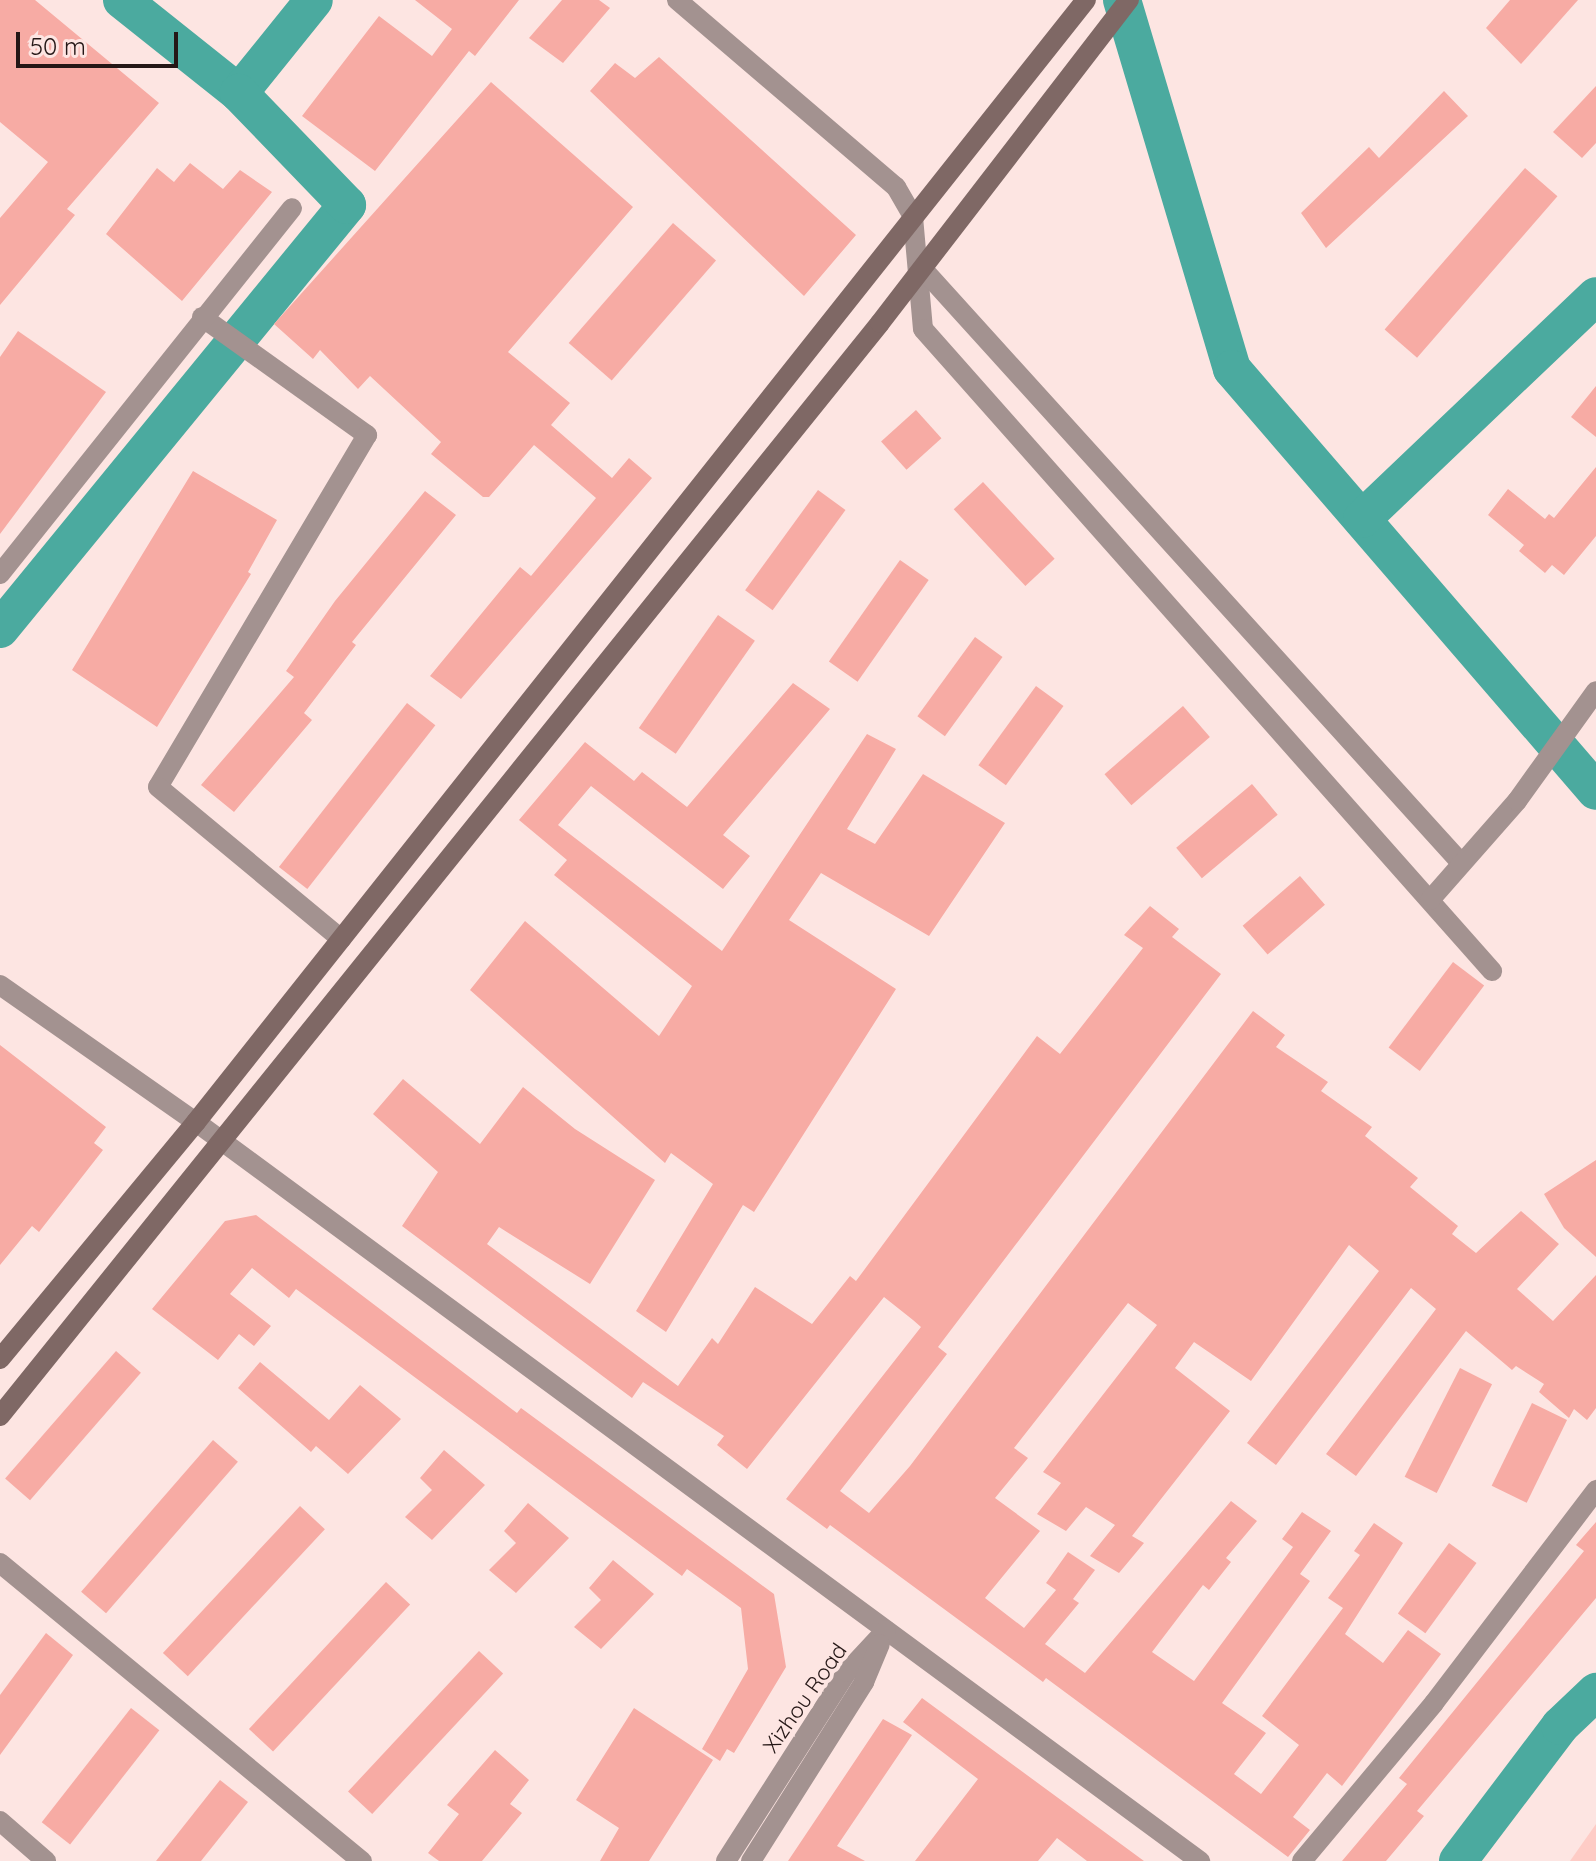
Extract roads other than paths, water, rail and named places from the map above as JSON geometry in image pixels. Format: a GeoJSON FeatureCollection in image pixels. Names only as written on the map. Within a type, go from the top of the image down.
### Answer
{"type":"FeatureCollection","features":[{"type":"Feature","properties":{"kind":"main road"},"geometry":{"type":"LineString","coordinates":[[0,1359],[196,1122],[1086,0]]}},
{"type":"Feature","properties":{"kind":"main road"},"geometry":{"type":"LineString","coordinates":[[0,1416],[223,1144],[921,267],[1129,0]]}},
{"type":"Feature","properties":{"kind":"street"},"geometry":{"type":"LineString","coordinates":[[677,0],[896,187],[913,217],[921,267],[923,329],[1492,971]]}},
{"type":"Feature","properties":{"kind":"street"},"geometry":{"type":"LineString","coordinates":[[0,574],[292,208]]}},
{"type":"Feature","properties":{"kind":"street"},"geometry":{"type":"LineString","coordinates":[[921,267],[1461,863]]}},
{"type":"Feature","properties":{"kind":"street"},"geometry":{"type":"LineString","coordinates":[[203,318],[367,435],[158,787],[341,939]]}},
{"type":"Feature","properties":{"kind":"street"},"geometry":{"type":"LineString","coordinates":[[1430,900],[1517,801],[1596,691]]}},
{"type":"Feature","properties":{"kind":"street"},"geometry":{"type":"LineString","coordinates":[[0,985],[196,1122],[1200,1861]]}},
{"type":"Feature","properties":{"kind":"street"},"geometry":{"type":"LineString","coordinates":[[1302,1861],[1434,1703],[1596,1490]]}},
{"type":"Feature","properties":{"kind":"street"},"geometry":{"type":"LineString","coordinates":[[0,1563],[362,1861]]}},
{"type":"Feature","properties":{"kind":"street","name":"Xizhou Road"},"geometry":{"type":"LineString","coordinates":[[726,1861],[847,1672],[886,1630]]}},
{"type":"Feature","properties":{"kind":"street","name":"Xizhou Road"},"geometry":{"type":"LineString","coordinates":[[751,1861],[864,1682],[886,1630]]}},
{"type":"Feature","properties":{"kind":"street"},"geometry":{"type":"LineString","coordinates":[[0,1821],[46,1861]]}},
{"type":"Feature","properties":{"kind":"waterway"},"geometry":{"type":"LineString","coordinates":[[122,0],[239,93],[314,0]]}},
{"type":"Feature","properties":{"kind":"waterway"},"geometry":{"type":"LineString","coordinates":[[1122,0],[1232,369],[1596,791]]}},
{"type":"Feature","properties":{"kind":"waterway"},"geometry":{"type":"LineString","coordinates":[[0,629],[347,205],[239,93]]}},
{"type":"Feature","properties":{"kind":"waterway"},"geometry":{"type":"LineString","coordinates":[[1362,519],[1596,296]]}},
{"type":"Feature","properties":{"kind":"waterway"},"geometry":{"type":"LineString","coordinates":[[1458,1861],[1560,1726],[1596,1692]]}}]}
